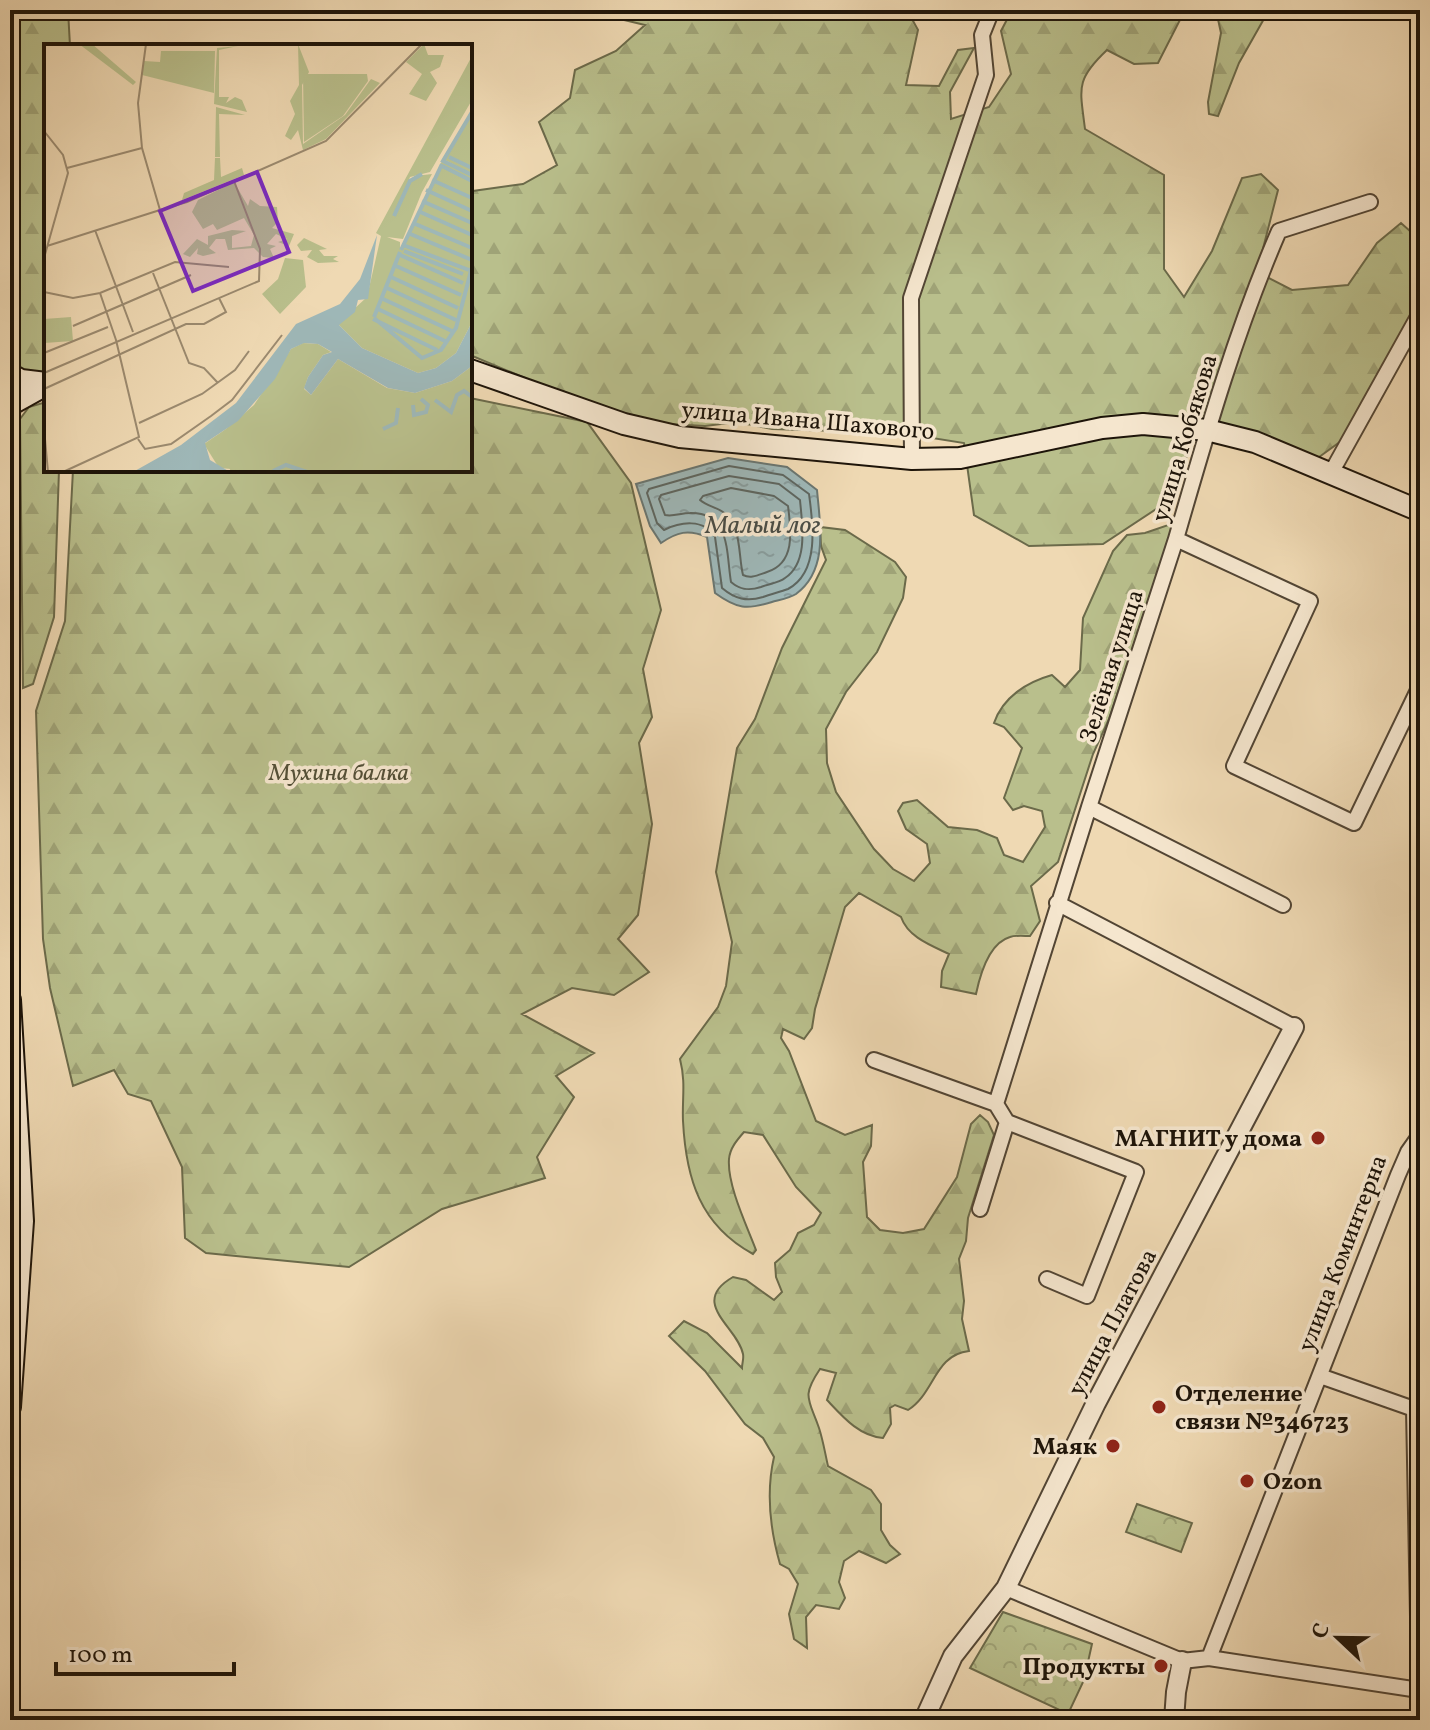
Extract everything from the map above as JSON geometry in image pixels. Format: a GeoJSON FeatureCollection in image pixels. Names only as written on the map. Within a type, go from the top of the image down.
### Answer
{"type":"FeatureCollection","features":[{"type":"Feature","properties":{"kind":"main road","name":"улица Ивана Шахового"},"geometry":{"type":"LineString","coordinates":[[472,371],[624,424],[680,437],[912,459],[960,458],[1102,428],[1143,424],[1207,430],[1255,442],[1420,511]]}},
{"type":"Feature","properties":{"kind":"main road"},"geometry":{"type":"LineString","coordinates":[[10,374],[21,380],[44,384]]}},
{"type":"Feature","properties":{"kind":"main road"},"geometry":{"type":"LineString","coordinates":[[10,405],[44,385]]}},
{"type":"Feature","properties":{"kind":"main road"},"geometry":{"type":"LineString","coordinates":[[10,1000],[22,1175],[10,1407]]}},
{"type":"Feature","properties":{"kind":"street"},"geometry":{"type":"LineString","coordinates":[[912,459],[911,298],[986,75],[982,35],[992,10]]}},
{"type":"Feature","properties":{"kind":"street","name":"улица Кобякова"},"geometry":{"type":"LineString","coordinates":[[1370,202],[1279,231],[1262,269],[1207,430],[1176,539],[1310,601],[1234,766],[1354,823],[1420,686]]}},
{"type":"Feature","properties":{"kind":"street"},"geometry":{"type":"LineString","coordinates":[[1331,473],[1420,313]]}},
{"type":"Feature","properties":{"kind":"street","name":"Зелёная улица"},"geometry":{"type":"LineString","coordinates":[[996,1104],[1057,903],[1176,539]]}},
{"type":"Feature","properties":{"kind":"street"},"geometry":{"type":"LineString","coordinates":[[1089,807],[1283,905]]}},
{"type":"Feature","properties":{"kind":"street"},"geometry":{"type":"LineString","coordinates":[[1057,903],[1294,1027]]}},
{"type":"Feature","properties":{"kind":"street","name":"улица Платова"},"geometry":{"type":"LineString","coordinates":[[924,1720],[953,1656],[1006,1588],[1096,1403],[1294,1027]]}},
{"type":"Feature","properties":{"kind":"street"},"geometry":{"type":"LineString","coordinates":[[874,1060],[996,1104],[1007,1122],[1136,1172],[1087,1296],[1047,1279]]}},
{"type":"Feature","properties":{"kind":"street"},"geometry":{"type":"LineString","coordinates":[[980,1209],[1007,1122]]}},
{"type":"Feature","properties":{"kind":"street","name":"улица Коминтерна"},"geometry":{"type":"LineString","coordinates":[[1209,1658],[1408,1152],[1420,1135]]}},
{"type":"Feature","properties":{"kind":"street"},"geometry":{"type":"LineString","coordinates":[[1408,1152],[1420,1164]]}},
{"type":"Feature","properties":{"kind":"street"},"geometry":{"type":"LineString","coordinates":[[1320,1376],[1418,1405],[1420,1720]]}},
{"type":"Feature","properties":{"kind":"street"},"geometry":{"type":"LineString","coordinates":[[1006,1588],[1182,1661],[1209,1658],[1419,1690]]}},
{"type":"Feature","properties":{"kind":"street"},"geometry":{"type":"LineString","coordinates":[[1174,1720],[1182,1661]]}},
{"type":"Feature","properties":{"kind":"green space"},"geometry":{"type":"Polygon","coordinates":[[[12,10],[68,10],[70,44],[44,44],[44,372],[14,374],[12,10]]]}},
{"type":"Feature","properties":{"kind":"green space"},"geometry":{"type":"Polygon","coordinates":[[[606,10],[907,10],[918,30],[906,85],[939,86],[958,50],[974,48],[950,92],[951,119],[989,107],[1011,74],[1001,31],[1012,10],[1185,10],[1158,63],[1134,64],[1107,50],[1089,69],[1081,94],[1085,129],[1164,175],[1164,269],[1184,297],[1212,251],[1242,178],[1261,174],[1278,190],[1257,272],[1292,290],[1348,285],[1377,243],[1401,223],[1420,240],[1420,298],[1348,436],[1315,460],[1195,425],[1176,496],[1103,544],[1029,546],[974,515],[964,443],[901,433],[772,429],[737,422],[705,426],[668,424],[591,412],[525,378],[472,356],[472,192],[523,184],[557,165],[539,122],[570,98],[575,70],[616,51],[645,25],[616,18],[606,10]]]}},
{"type":"Feature","properties":{"kind":"green space"},"geometry":{"type":"Polygon","coordinates":[[[1216,10],[1269,10],[1239,63],[1218,116],[1209,114],[1208,102],[1221,33],[1216,10]]]}},
{"type":"Feature","properties":{"kind":"green space","name":"Мухина балка"},"geometry":{"type":"Polygon","coordinates":[[[472,398],[587,422],[631,483],[661,610],[643,669],[652,717],[639,743],[652,824],[638,915],[618,939],[649,972],[614,995],[572,988],[522,1014],[594,1053],[556,1076],[574,1097],[537,1157],[545,1178],[442,1209],[349,1267],[206,1253],[185,1238],[182,1167],[151,1101],[128,1094],[114,1070],[73,1086],[50,988],[43,939],[36,711],[65,621],[73,472],[472,472],[472,398]]]}},
{"type":"Feature","properties":{"kind":"green space"},"geometry":{"type":"Polygon","coordinates":[[[44,403],[44,472],[59,472],[54,617],[33,684],[23,688],[20,419],[29,407],[44,403]]]}},
{"type":"Feature","properties":{"kind":"green space"},"geometry":{"type":"Polygon","coordinates":[[[1174,523],[1058,862],[1031,886],[1040,921],[1030,936],[1012,936],[996,946],[983,969],[976,994],[941,987],[942,971],[949,954],[920,940],[901,917],[859,893],[845,907],[812,1028],[804,1039],[783,1029],[781,1038],[816,1121],[845,1135],[872,1125],[871,1146],[863,1162],[867,1217],[880,1230],[903,1233],[924,1229],[957,1177],[971,1124],[980,1115],[988,1122],[994,1135],[968,1218],[966,1241],[959,1259],[964,1301],[962,1319],[969,1351],[948,1360],[917,1403],[908,1410],[895,1405],[890,1408],[891,1424],[883,1438],[859,1430],[827,1400],[836,1373],[820,1369],[810,1386],[810,1404],[828,1466],[871,1490],[881,1504],[881,1530],[900,1554],[886,1563],[859,1551],[844,1561],[839,1582],[845,1598],[839,1609],[816,1605],[806,1617],[807,1648],[794,1639],[789,1614],[798,1584],[789,1569],[780,1564],[774,1537],[770,1497],[774,1457],[763,1438],[745,1424],[705,1371],[669,1336],[684,1321],[707,1333],[742,1368],[743,1356],[739,1344],[719,1315],[715,1296],[720,1287],[733,1277],[746,1280],[774,1300],[782,1292],[775,1263],[790,1250],[798,1233],[814,1225],[821,1213],[796,1187],[763,1135],[744,1132],[731,1151],[729,1169],[738,1205],[756,1250],[753,1254],[720,1229],[708,1214],[692,1181],[688,1162],[680,1059],[718,1007],[726,986],[732,942],[716,872],[737,748],[755,719],[782,648],[826,560],[821,546],[820,527],[845,530],[895,562],[906,577],[903,598],[877,652],[846,692],[826,729],[827,763],[836,792],[874,849],[893,869],[914,881],[930,863],[927,844],[906,829],[898,811],[903,803],[917,800],[948,827],[977,830],[997,838],[1004,855],[1023,862],[1045,827],[1042,811],[1024,806],[1013,810],[1004,798],[1022,748],[1004,727],[994,723],[998,714],[1017,692],[1043,678],[1052,675],[1065,687],[1080,670],[1083,618],[1113,551],[1127,535],[1145,533],[1174,523]]]}},
{"type":"Feature","properties":{"kind":"green space"},"geometry":{"type":"Polygon","coordinates":[[[1137,1504],[1192,1523],[1181,1552],[1126,1532],[1137,1504]]]}},
{"type":"Feature","properties":{"kind":"green space"},"geometry":{"type":"Polygon","coordinates":[[[1003,1612],[1092,1644],[1084,1680],[1068,1714],[970,1668],[1003,1612]]]}},
{"type":"Feature","properties":{"kind":"water","name":"Малый лог"},"geometry":{"type":"Polygon","coordinates":[[[728,458],[787,467],[817,490],[818,560],[806,584],[794,595],[756,606],[730,602],[715,593],[707,537],[683,533],[661,543],[650,526],[636,484],[728,458]]]}},
{"type":"Feature","properties":{"kind":"place","name":"МАГНИТ у дома"},"geometry":{"type":"Point","coordinates":[1318,1138]}},
{"type":"Feature","properties":{"kind":"place","name":"Отделение связи №346723"},"geometry":{"type":"Point","coordinates":[1159,1407]}},
{"type":"Feature","properties":{"kind":"place","name":"Маяк"},"geometry":{"type":"Point","coordinates":[1113,1446]}},
{"type":"Feature","properties":{"kind":"place","name":"Ozon"},"geometry":{"type":"Point","coordinates":[1247,1481]}},
{"type":"Feature","properties":{"kind":"place","name":"Продукты"},"geometry":{"type":"Point","coordinates":[1161,1666]}}]}
